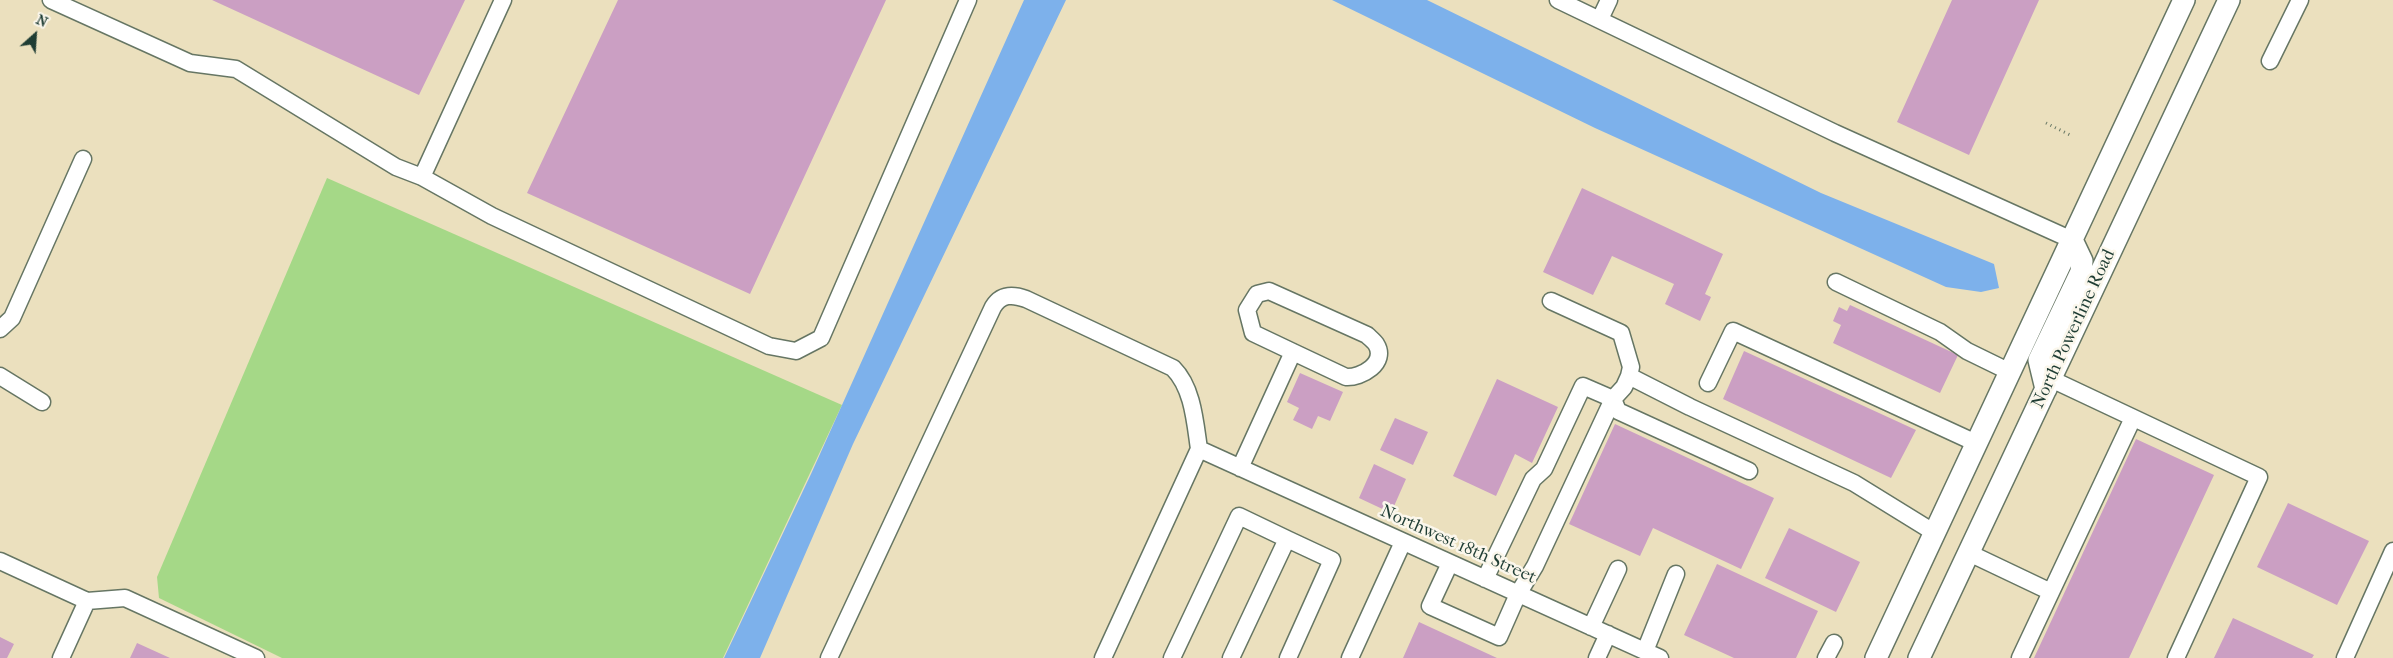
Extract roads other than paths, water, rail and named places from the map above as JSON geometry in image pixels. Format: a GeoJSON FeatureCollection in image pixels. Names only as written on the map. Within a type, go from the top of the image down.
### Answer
{"type":"FeatureCollection","features":[{"type":"Feature","properties":{"kind":"main road"},"geometry":{"type":"LineString","coordinates":[[1876,658],[2184,0]]}},
{"type":"Feature","properties":{"kind":"main road","name":"North Powerline Road"},"geometry":{"type":"LineString","coordinates":[[1919,658],[2229,0]]}},
{"type":"Feature","properties":{"kind":"main road"},"geometry":{"type":"LineString","coordinates":[[2048,384],[2039,360],[2081,272],[2082,261],[2072,240]]}},
{"type":"Feature","properties":{"kind":"street"},"geometry":{"type":"LineString","coordinates":[[51,0],[79,6],[190,63],[236,69],[396,167],[422,177],[492,216],[769,346],[796,351],[821,338],[968,0]]}},
{"type":"Feature","properties":{"kind":"street"},"geometry":{"type":"LineString","coordinates":[[422,177],[503,0]]}},
{"type":"Feature","properties":{"kind":"street"},"geometry":{"type":"LineString","coordinates":[[1558,0],[1835,133],[2072,240]]}},
{"type":"Feature","properties":{"kind":"street"},"geometry":{"type":"LineString","coordinates":[[1600,19],[1609,0]]}},
{"type":"Feature","properties":{"kind":"street"},"geometry":{"type":"LineString","coordinates":[[2270,61],[2300,0]]}},
{"type":"Feature","properties":{"kind":"street"},"geometry":{"type":"LineString","coordinates":[[0,329],[12,318],[84,159]]}},
{"type":"Feature","properties":{"kind":"street"},"geometry":{"type":"LineString","coordinates":[[1836,282],[1940,332],[1967,351],[2010,372]]}},
{"type":"Feature","properties":{"kind":"street"},"geometry":{"type":"LineString","coordinates":[[1269,291],[1367,335],[1376,344],[1378,358],[1369,370],[1354,377],[1346,377],[1293,352],[1253,333],[1247,310],[1257,294],[1269,291]]}},
{"type":"Feature","properties":{"kind":"street"},"geometry":{"type":"LineString","coordinates":[[830,658],[993,307],[1004,296],[1011,295],[1026,299],[1173,368],[1184,382],[1195,417],[1199,449],[1103,658]]}},
{"type":"Feature","properties":{"kind":"street"},"geometry":{"type":"LineString","coordinates":[[1450,563],[1430,606],[1499,637],[1518,594],[1535,566],[1613,399],[1624,387],[1629,376],[1631,367],[1621,333],[1552,301]]}},
{"type":"Feature","properties":{"kind":"street"},"geometry":{"type":"LineString","coordinates":[[1708,383],[1733,331],[1976,444]]}},
{"type":"Feature","properties":{"kind":"street"},"geometry":{"type":"LineString","coordinates":[[1240,468],[1293,352]]}},
{"type":"Feature","properties":{"kind":"street"},"geometry":{"type":"LineString","coordinates":[[0,376],[42,402]]}},
{"type":"Feature","properties":{"kind":"street"},"geometry":{"type":"LineString","coordinates":[[1629,376],[1690,407],[1854,483],[1935,533]]}},
{"type":"Feature","properties":{"kind":"street"},"geometry":{"type":"LineString","coordinates":[[2048,384],[2133,418],[2259,477],[2176,658]]}},
{"type":"Feature","properties":{"kind":"street"},"geometry":{"type":"LineString","coordinates":[[1485,579],[1533,479],[1544,469],[1583,386],[1613,399],[1618,411],[1750,471]]}},
{"type":"Feature","properties":{"kind":"street"},"geometry":{"type":"LineString","coordinates":[[2020,658],[2133,418]]}},
{"type":"Feature","properties":{"kind":"street","name":"Northwest 18th Street"},"geometry":{"type":"LineString","coordinates":[[1199,449],[1653,655]]}},
{"type":"Feature","properties":{"kind":"street"},"geometry":{"type":"LineString","coordinates":[[1172,658],[1239,516],[1332,560],[1288,658]]}},
{"type":"Feature","properties":{"kind":"street"},"geometry":{"type":"LineString","coordinates":[[1231,658],[1287,539]]}},
{"type":"Feature","properties":{"kind":"street"},"geometry":{"type":"LineString","coordinates":[[1350,658],[1403,542]]}},
{"type":"Feature","properties":{"kind":"street"},"geometry":{"type":"LineString","coordinates":[[2345,658],[2393,551]]}},
{"type":"Feature","properties":{"kind":"street"},"geometry":{"type":"LineString","coordinates":[[1969,553],[2051,592]]}},
{"type":"Feature","properties":{"kind":"street"},"geometry":{"type":"LineString","coordinates":[[0,561],[87,602],[125,598],[256,658]]}},
{"type":"Feature","properties":{"kind":"street"},"geometry":{"type":"LineString","coordinates":[[1591,627],[1618,569]]}},
{"type":"Feature","properties":{"kind":"street"},"geometry":{"type":"LineString","coordinates":[[1653,655],[1676,574]]}},
{"type":"Feature","properties":{"kind":"street"},"geometry":{"type":"LineString","coordinates":[[61,658],[87,602]]}},
{"type":"Feature","properties":{"kind":"street"},"geometry":{"type":"LineString","coordinates":[[1597,658],[1608,634]]}},
{"type":"Feature","properties":{"kind":"street"},"geometry":{"type":"LineString","coordinates":[[1826,658],[1834,643]]}},
{"type":"Feature","properties":{"kind":"water"},"geometry":{"type":"Polygon","coordinates":[[[1024,0],[1066,0],[853,444],[760,658],[724,658],[811,474],[1024,0]]]}},
{"type":"Feature","properties":{"kind":"water"},"geometry":{"type":"Polygon","coordinates":[[[1332,0],[1427,0],[1821,193],[1994,264],[1999,288],[1981,292],[1946,287],[1595,128],[1332,0]]]}}]}
